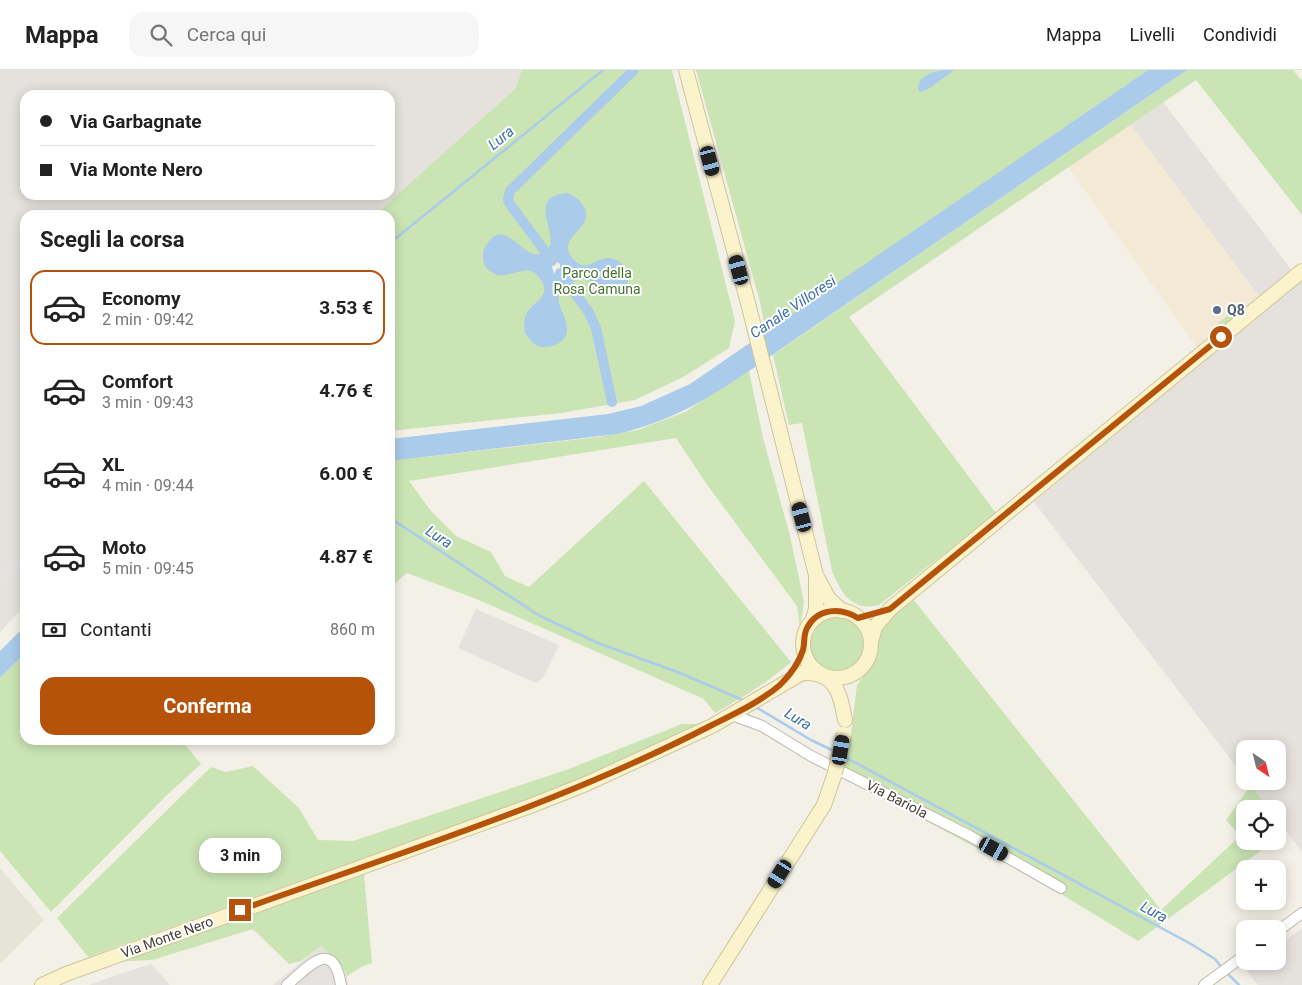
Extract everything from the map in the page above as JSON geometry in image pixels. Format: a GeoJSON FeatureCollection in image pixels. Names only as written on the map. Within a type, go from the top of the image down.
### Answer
{"type":"FeatureCollection","features":[{"type":"Feature","properties":{"kind":"street"},"geometry":{"type":"LineString","coordinates":[[686,70],[749,307],[816,575],[829,599],[842,611]]}},
{"type":"Feature","properties":{"kind":"street"},"geometry":{"type":"LineString","coordinates":[[710,985],[824,805],[835,773],[850,685],[854,673],[867,659],[875,626],[890,609],[1302,270]]}},
{"type":"Feature","properties":{"kind":"street"},"geometry":{"type":"LineString","coordinates":[[780,684],[796,666],[803,650],[805,633],[816,609],[816,575]]}},
{"type":"Feature","properties":{"kind":"street"},"geometry":{"type":"LineString","coordinates":[[858,618],[890,609]]}},
{"type":"Feature","properties":{"kind":"street"},"geometry":{"type":"LineString","coordinates":[[813,619],[832,610],[842,611],[858,618],[865,624],[871,641]]}},
{"type":"Feature","properties":{"kind":"street"},"geometry":{"type":"LineString","coordinates":[[803,650],[810,665],[836,687],[840,695],[844,727]]}},
{"type":"Feature","properties":{"kind":"street"},"geometry":{"type":"LineString","coordinates":[[738,711],[780,684],[802,673],[812,672],[838,678],[854,673]]}},
{"type":"Feature","properties":{"kind":"street","name":"Via Monte Nero"},"geometry":{"type":"LineString","coordinates":[[42,985],[66,974],[533,805],[640,760],[738,711]]}},
{"type":"Feature","properties":{"kind":"street","name":"Via Bariola"},"geometry":{"type":"LineString","coordinates":[[738,711],[811,756],[970,836],[1061,888]]}},
{"type":"Feature","properties":{"kind":"street"},"geometry":{"type":"LineString","coordinates":[[1286,925],[1302,913]]}},
{"type":"Feature","properties":{"kind":"street"},"geometry":{"type":"LineString","coordinates":[[287,985],[310,964],[320,958],[327,958],[338,969],[341,985]]}},
{"type":"Feature","properties":{"kind":"street"},"geometry":{"type":"LineString","coordinates":[[1204,985],[1236,960]]}},
{"type":"Feature","properties":{"kind":"shaded area"},"geometry":{"type":"Polygon","coordinates":[[[0,70],[522,70],[515,89],[395,199],[395,90],[20,90],[20,200],[394,200],[383,210],[20,210],[20,611],[0,632],[0,70]]]}},
{"type":"Feature","properties":{"kind":"shaded area"},"geometry":{"type":"Polygon","coordinates":[[[1163,102],[1294,273],[1261,299],[1130,124],[1163,102]]]}},
{"type":"Feature","properties":{"kind":"shaded area"},"geometry":{"type":"Polygon","coordinates":[[[1130,124],[1261,299],[1199,350],[1068,167],[1130,124]]]}},
{"type":"Feature","properties":{"kind":"shaded area"},"geometry":{"type":"Polygon","coordinates":[[[1302,279],[1302,852],[1286,831],[1286,800],[1262,800],[1255,790],[1286,790],[1286,740],[1236,740],[1236,766],[1034,502],[1302,279]]]}},
{"type":"Feature","properties":{"kind":"shaded area"},"geometry":{"type":"Polygon","coordinates":[[[20,555],[20,565],[0,584],[0,574],[20,555]]]}},
{"type":"Feature","properties":{"kind":"shaded area"},"geometry":{"type":"Polygon","coordinates":[[[476,609],[559,645],[543,678],[536,683],[458,648],[476,609]]]}},
{"type":"Feature","properties":{"kind":"shaded area"},"geometry":{"type":"Polygon","coordinates":[[[0,868],[44,920],[0,964],[0,868]]]}},
{"type":"Feature","properties":{"kind":"shaded area"},"geometry":{"type":"Polygon","coordinates":[[[1302,928],[1302,985],[1258,985],[1246,970],[1286,970],[1286,940],[1302,928]]]}},
{"type":"Feature","properties":{"kind":"shaded area"},"geometry":{"type":"Polygon","coordinates":[[[321,946],[341,964],[347,976],[348,985],[273,985],[321,946]]]}},
{"type":"Feature","properties":{"kind":"shaded area"},"geometry":{"type":"Polygon","coordinates":[[[151,964],[170,985],[89,985],[113,976],[151,964]]]}},
{"type":"Feature","properties":{"kind":"shaded area"},"geometry":{"type":"Polygon","coordinates":[[[328,967],[334,985],[303,985],[322,968],[328,967]]]}},
{"type":"Feature","properties":{"kind":"green space","name":"Parco della Rosa Camuna"},"geometry":{"type":"Polygon","coordinates":[[[522,70],[672,70],[735,321],[729,348],[685,376],[635,400],[561,413],[395,430],[395,210],[381,210],[392,200],[395,200],[395,197],[515,89],[522,70]]]}},
{"type":"Feature","properties":{"kind":"green space"},"geometry":{"type":"Polygon","coordinates":[[[696,70],[1148,70],[766,333],[760,302],[696,70]]]}},
{"type":"Feature","properties":{"kind":"green space"},"geometry":{"type":"Polygon","coordinates":[[[1187,70],[1293,70],[1302,79],[1302,215],[1196,80],[849,317],[996,513],[879,605],[862,606],[855,603],[839,587],[832,571],[802,423],[789,425],[773,355],[1187,70]]]}},
{"type":"Feature","properties":{"kind":"green space"},"geometry":{"type":"Polygon","coordinates":[[[1240,305],[1244,305],[1244,310],[1215,334],[1210,332],[1210,330],[1240,305]]]}},
{"type":"Feature","properties":{"kind":"green space"},"geometry":{"type":"Polygon","coordinates":[[[749,371],[763,438],[790,536],[804,602],[800,627],[797,606],[708,486],[676,438],[409,481],[431,511],[456,536],[491,552],[505,576],[529,587],[644,481],[791,662],[745,696],[715,713],[704,699],[479,600],[407,573],[395,584],[395,460],[598,437],[638,430],[685,412],[749,371]]]}},
{"type":"Feature","properties":{"kind":"green space"},"geometry":{"type":"Polygon","coordinates":[[[913,599],[1161,910],[1236,840],[1236,850],[1262,850],[1248,860],[1236,860],[1236,869],[1138,941],[1053,889],[842,776],[851,734],[857,685],[874,662],[881,628],[894,613],[913,599]]]}},
{"type":"Feature","properties":{"kind":"green space"},"geometry":{"type":"Polygon","coordinates":[[[837,617],[852,622],[860,630],[865,645],[860,660],[852,668],[837,673],[822,668],[814,660],[809,645],[814,630],[822,622],[837,617]]]}},
{"type":"Feature","properties":{"kind":"green space"},"geometry":{"type":"Polygon","coordinates":[[[20,658],[20,745],[185,745],[201,764],[169,793],[51,912],[0,851],[0,678],[20,658]]]}},
{"type":"Feature","properties":{"kind":"green space"},"geometry":{"type":"Polygon","coordinates":[[[682,724],[699,724],[567,785],[88,957],[57,918],[211,767],[226,772],[253,766],[299,808],[318,840],[353,841],[566,770],[682,724]]]}},
{"type":"Feature","properties":{"kind":"green space"},"geometry":{"type":"Polygon","coordinates":[[[1247,790],[1255,790],[1262,800],[1240,800],[1247,790]]]}},
{"type":"Feature","properties":{"kind":"green space"},"geometry":{"type":"Polygon","coordinates":[[[1236,806],[1236,831],[1226,820],[1236,806]]]}},
{"type":"Feature","properties":{"kind":"green space"},"geometry":{"type":"Polygon","coordinates":[[[364,874],[372,963],[347,976],[341,964],[321,946],[301,961],[289,964],[253,929],[152,960],[111,962],[364,874]]]}},
{"type":"Feature","properties":{"kind":"water"},"geometry":{"type":"Polygon","coordinates":[[[954,70],[930,88],[920,92],[918,90],[922,79],[931,73],[954,70]]]}},
{"type":"Feature","properties":{"kind":"water"},"geometry":{"type":"Polygon","coordinates":[[[1148,70],[1187,70],[749,371],[702,401],[670,417],[617,434],[395,460],[395,438],[608,414],[641,406],[690,384],[1148,70]]]}},
{"type":"Feature","properties":{"kind":"water"},"geometry":{"type":"Polygon","coordinates":[[[568,193],[580,201],[586,213],[584,223],[568,244],[570,255],[575,261],[583,265],[612,258],[623,265],[628,278],[623,289],[609,295],[602,294],[589,280],[575,281],[563,287],[559,300],[567,325],[566,335],[557,344],[542,347],[531,341],[525,333],[524,325],[525,316],[528,311],[544,292],[543,283],[534,272],[528,270],[496,275],[485,265],[483,252],[494,237],[500,235],[507,236],[532,253],[538,254],[548,250],[551,242],[546,212],[547,203],[554,196],[568,193]]]}},
{"type":"Feature","properties":{"kind":"water"},"geometry":{"type":"Polygon","coordinates":[[[20,631],[20,658],[0,678],[0,651],[20,631]]]}},
{"type":"Feature","properties":{"kind":"pier"},"geometry":{"type":"Polygon","coordinates":[[[545,248],[554,260],[560,264],[560,269],[571,285],[568,287],[559,275],[554,273],[541,250],[545,248]]]}},
{"type":"Feature","properties":{"kind":"waterway","name":"Lura"},"geometry":{"type":"LineString","coordinates":[[395,239],[603,70]]}},
{"type":"Feature","properties":{"kind":"waterway"},"geometry":{"type":"LineString","coordinates":[[552,261],[510,204],[508,200],[510,191],[634,70]]}},
{"type":"Feature","properties":{"kind":"waterway"},"geometry":{"type":"LineString","coordinates":[[560,273],[588,311],[596,328],[612,402]]}},
{"type":"Feature","properties":{"kind":"waterway","name":"Lura"},"geometry":{"type":"LineString","coordinates":[[395,521],[540,616],[598,643],[680,673],[745,701]]}},
{"type":"Feature","properties":{"kind":"waterway","name":"Lura"},"geometry":{"type":"LineString","coordinates":[[754,706],[811,740],[834,751]]}},
{"type":"Feature","properties":{"kind":"waterway","name":"Lura"},"geometry":{"type":"LineString","coordinates":[[843,756],[1191,944],[1215,959],[1222,968]]}},
{"type":"Feature","properties":{"kind":"waterway","name":"Lura"},"geometry":{"type":"LineString","coordinates":[[1226,972],[1239,985]]}},
{"type":"Feature","properties":{"kind":"place","name":"Q8"},"geometry":{"type":"Point","coordinates":[1217,310]}},
{"type":"Feature","properties":{"kind":"route"},"geometry":{"type":"LineString","coordinates":[[240,910],[533,805],[586,784],[640,760],[744,708],[780,684],[796,666],[803,650],[803,639],[813,619],[832,610],[851,613],[858,618],[890,609],[1221,337]]}},
{"type":"Feature","properties":{"kind":"water label","name":"Canale Villoresi"},"geometry":{"type":"Point","coordinates":[793,307]}}]}
